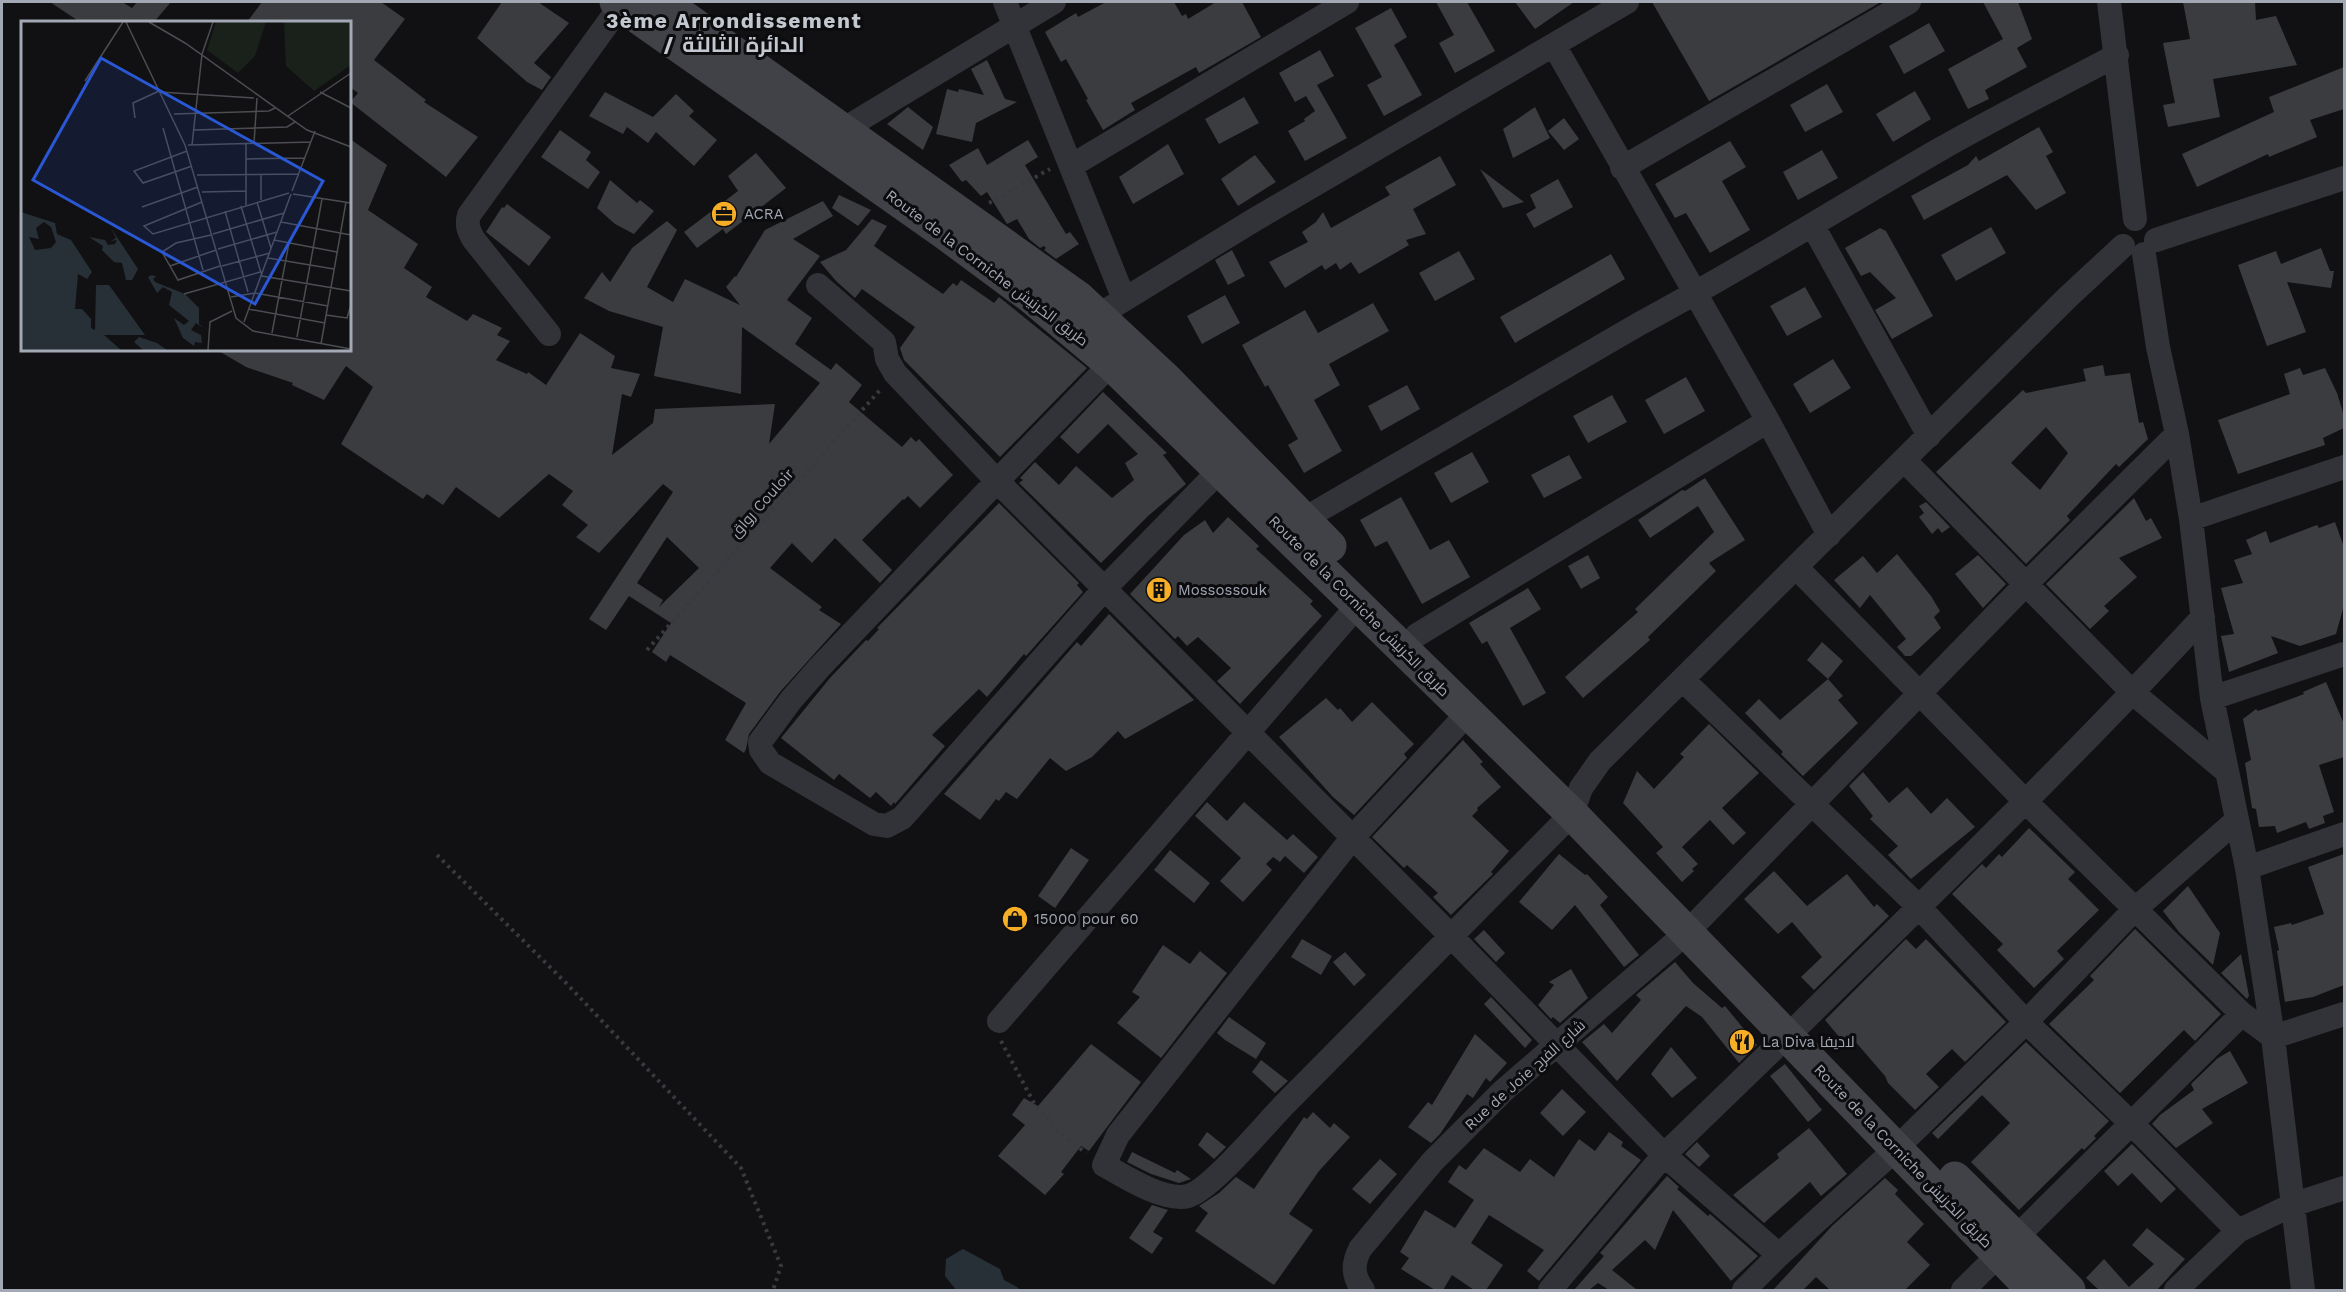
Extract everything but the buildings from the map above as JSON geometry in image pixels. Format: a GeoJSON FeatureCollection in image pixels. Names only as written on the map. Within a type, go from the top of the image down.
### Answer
{"type":"FeatureCollection","features":[{"type":"Feature","properties":{"kind":"street"},"geometry":{"type":"LineString","coordinates":[[1005,2],[1071,166],[1112,307],[1254,220],[1624,2]]}},
{"type":"Feature","properties":{"kind":"street"},"geometry":{"type":"LineString","coordinates":[[844,129],[1054,2]]}},
{"type":"Feature","properties":{"kind":"street"},"geometry":{"type":"LineString","coordinates":[[1071,166],[1347,2]]}},
{"type":"Feature","properties":{"kind":"street"},"geometry":{"type":"LineString","coordinates":[[1622,168],[1909,2]]}},
{"type":"Feature","properties":{"kind":"street"},"geometry":{"type":"LineString","coordinates":[[2109,2],[2135,219],[2122,229],[2121,241],[2141,247]]}},
{"type":"Feature","properties":{"kind":"street"},"geometry":{"type":"LineString","coordinates":[[549,334],[474,240],[467,221],[469,215],[636,4]]}},
{"type":"Feature","properties":{"kind":"street","name":"Route de la Corniche طريق الكرنيش"},"geometry":{"type":"LineString","coordinates":[[636,4],[844,129],[968,217],[1112,307],[1173,386],[1417,635],[1574,806],[2007,1245],[2069,1290]]}},
{"type":"Feature","properties":{"kind":"street","name":"Route de la Corniche طريق الكرنيش"},"geometry":{"type":"LineString","coordinates":[[636,4],[1039,304],[1112,364],[1468,713],[1574,806]]}},
{"type":"Feature","properties":{"kind":"street"},"geometry":{"type":"LineString","coordinates":[[1554,45],[1694,295],[1768,421],[1828,535]]}},
{"type":"Feature","properties":{"kind":"street"},"geometry":{"type":"LineString","coordinates":[[1304,519],[1639,324],[1694,295],[1938,150],[2117,55]]}},
{"type":"Feature","properties":{"kind":"street"},"geometry":{"type":"LineString","coordinates":[[1468,713],[1353,837],[1118,1136],[1104,1165],[1156,1192],[1173,1197],[1188,1196],[1206,1188],[1574,806],[1581,788],[1600,761],[2069,296],[2141,247],[2344,178]]}},
{"type":"Feature","properties":{"kind":"street"},"geometry":{"type":"LineString","coordinates":[[1813,225],[1929,435]]}},
{"type":"Feature","properties":{"kind":"street"},"geometry":{"type":"LineString","coordinates":[[2141,247],[2191,519],[2212,698],[2247,868],[2273,1037],[2303,1290]]}},
{"type":"Feature","properties":{"kind":"street"},"geometry":{"type":"LineString","coordinates":[[818,285],[884,342],[887,359],[895,373],[997,481],[1451,936],[1664,1155],[1779,1255]]}},
{"type":"Feature","properties":{"kind":"street"},"geometry":{"type":"LineString","coordinates":[[1112,364],[819,668],[784,709],[760,742],[761,750],[770,763],[874,824],[887,826],[902,818],[1105,588],[1220,470]]}},
{"type":"Feature","properties":{"kind":"street"},"geometry":{"type":"LineString","coordinates":[[1417,635],[1768,421]]}},
{"type":"Feature","properties":{"kind":"street","name":"Rue de Joie شارع الفرح"},"geometry":{"type":"LineString","coordinates":[[1363,1290],[1356,1280],[1353,1269],[1354,1260],[1360,1249],[1434,1161],[1503,1091],[1692,927],[2026,584],[2177,434]]}},
{"type":"Feature","properties":{"kind":"street"},"geometry":{"type":"LineString","coordinates":[[1905,460],[2133,693],[2226,771]]}},
{"type":"Feature","properties":{"kind":"street"},"geometry":{"type":"LineString","coordinates":[[2191,519],[2344,467]]}},
{"type":"Feature","properties":{"kind":"street"},"geometry":{"type":"LineString","coordinates":[[1797,567],[2134,910],[2242,1014],[2273,1037]]}},
{"type":"Feature","properties":{"kind":"street"},"geometry":{"type":"LineString","coordinates":[[999,1021],[1358,605]]}},
{"type":"Feature","properties":{"kind":"street"},"geometry":{"type":"LineString","coordinates":[[1550,1290],[1664,1155],[2026,802],[2133,693],[2203,617]]}},
{"type":"Feature","properties":{"kind":"street"},"geometry":{"type":"LineString","coordinates":[[2212,698],[2344,656]]}},
{"type":"Feature","properties":{"kind":"street"},"geometry":{"type":"LineString","coordinates":[[1683,680],[1919,907],[2026,1022],[2238,1231]]}},
{"type":"Feature","properties":{"kind":"street"},"geometry":{"type":"LineString","coordinates":[[1744,1290],[1903,1142],[2026,1022],[2134,910],[2236,821]]}},
{"type":"Feature","properties":{"kind":"street"},"geometry":{"type":"LineString","coordinates":[[2247,868],[2344,834]]}},
{"type":"Feature","properties":{"kind":"street"},"geometry":{"type":"LineString","coordinates":[[1963,1290],[2242,1014]]}},
{"type":"Feature","properties":{"kind":"street"},"geometry":{"type":"LineString","coordinates":[[2273,1037],[2344,1014]]}},
{"type":"Feature","properties":{"kind":"street"},"geometry":{"type":"LineString","coordinates":[[2176,1290],[2238,1231],[2292,1205],[2344,1188]]}},
{"type":"Feature","properties":{"kind":"street","name":"Route de la Corniche طريق الكرنيش"},"geometry":{"type":"LineString","coordinates":[[2007,1245],[2033,1290]]}},
{"type":"Feature","properties":{"kind":"path"},"geometry":{"type":"LineString","coordinates":[[968,217],[1047,169],[1071,166]]}},
{"type":"Feature","properties":{"kind":"path","name":"رواق Couloir"},"geometry":{"type":"LineString","coordinates":[[647,650],[895,373]]}},
{"type":"Feature","properties":{"kind":"path"},"geometry":{"type":"LineString","coordinates":[[437,855],[568,985],[741,1168],[781,1266],[773,1290]]}},
{"type":"Feature","properties":{"kind":"path"},"geometry":{"type":"LineString","coordinates":[[999,1021],[999,1034],[1004,1048],[1035,1105],[1059,1132],[1104,1165]]}},
{"type":"Feature","properties":{"kind":"shaded area"},"geometry":{"type":"Polygon","coordinates":[[[963,1249],[1000,1269],[1004,1280],[1020,1290],[956,1290],[945,1276],[946,1259],[963,1249]]]}},
{"type":"Feature","properties":{"kind":"place","name":"ACRA"},"geometry":{"type":"Point","coordinates":[724,214]}},
{"type":"Feature","properties":{"kind":"place","name":"Mossossouk"},"geometry":{"type":"Point","coordinates":[1159,590]}},
{"type":"Feature","properties":{"kind":"place","name":"15000 pour 60"},"geometry":{"type":"Point","coordinates":[1015,919]}},
{"type":"Feature","properties":{"kind":"place","name":"La Diva لاديفا"},"geometry":{"type":"Point","coordinates":[1742,1042]}},
{"type":"Feature","properties":{"kind":"district","name":"3ème Arrondissement / الدائرة الثالثة"},"geometry":{"type":"Point","coordinates":[734,33]}}]}
